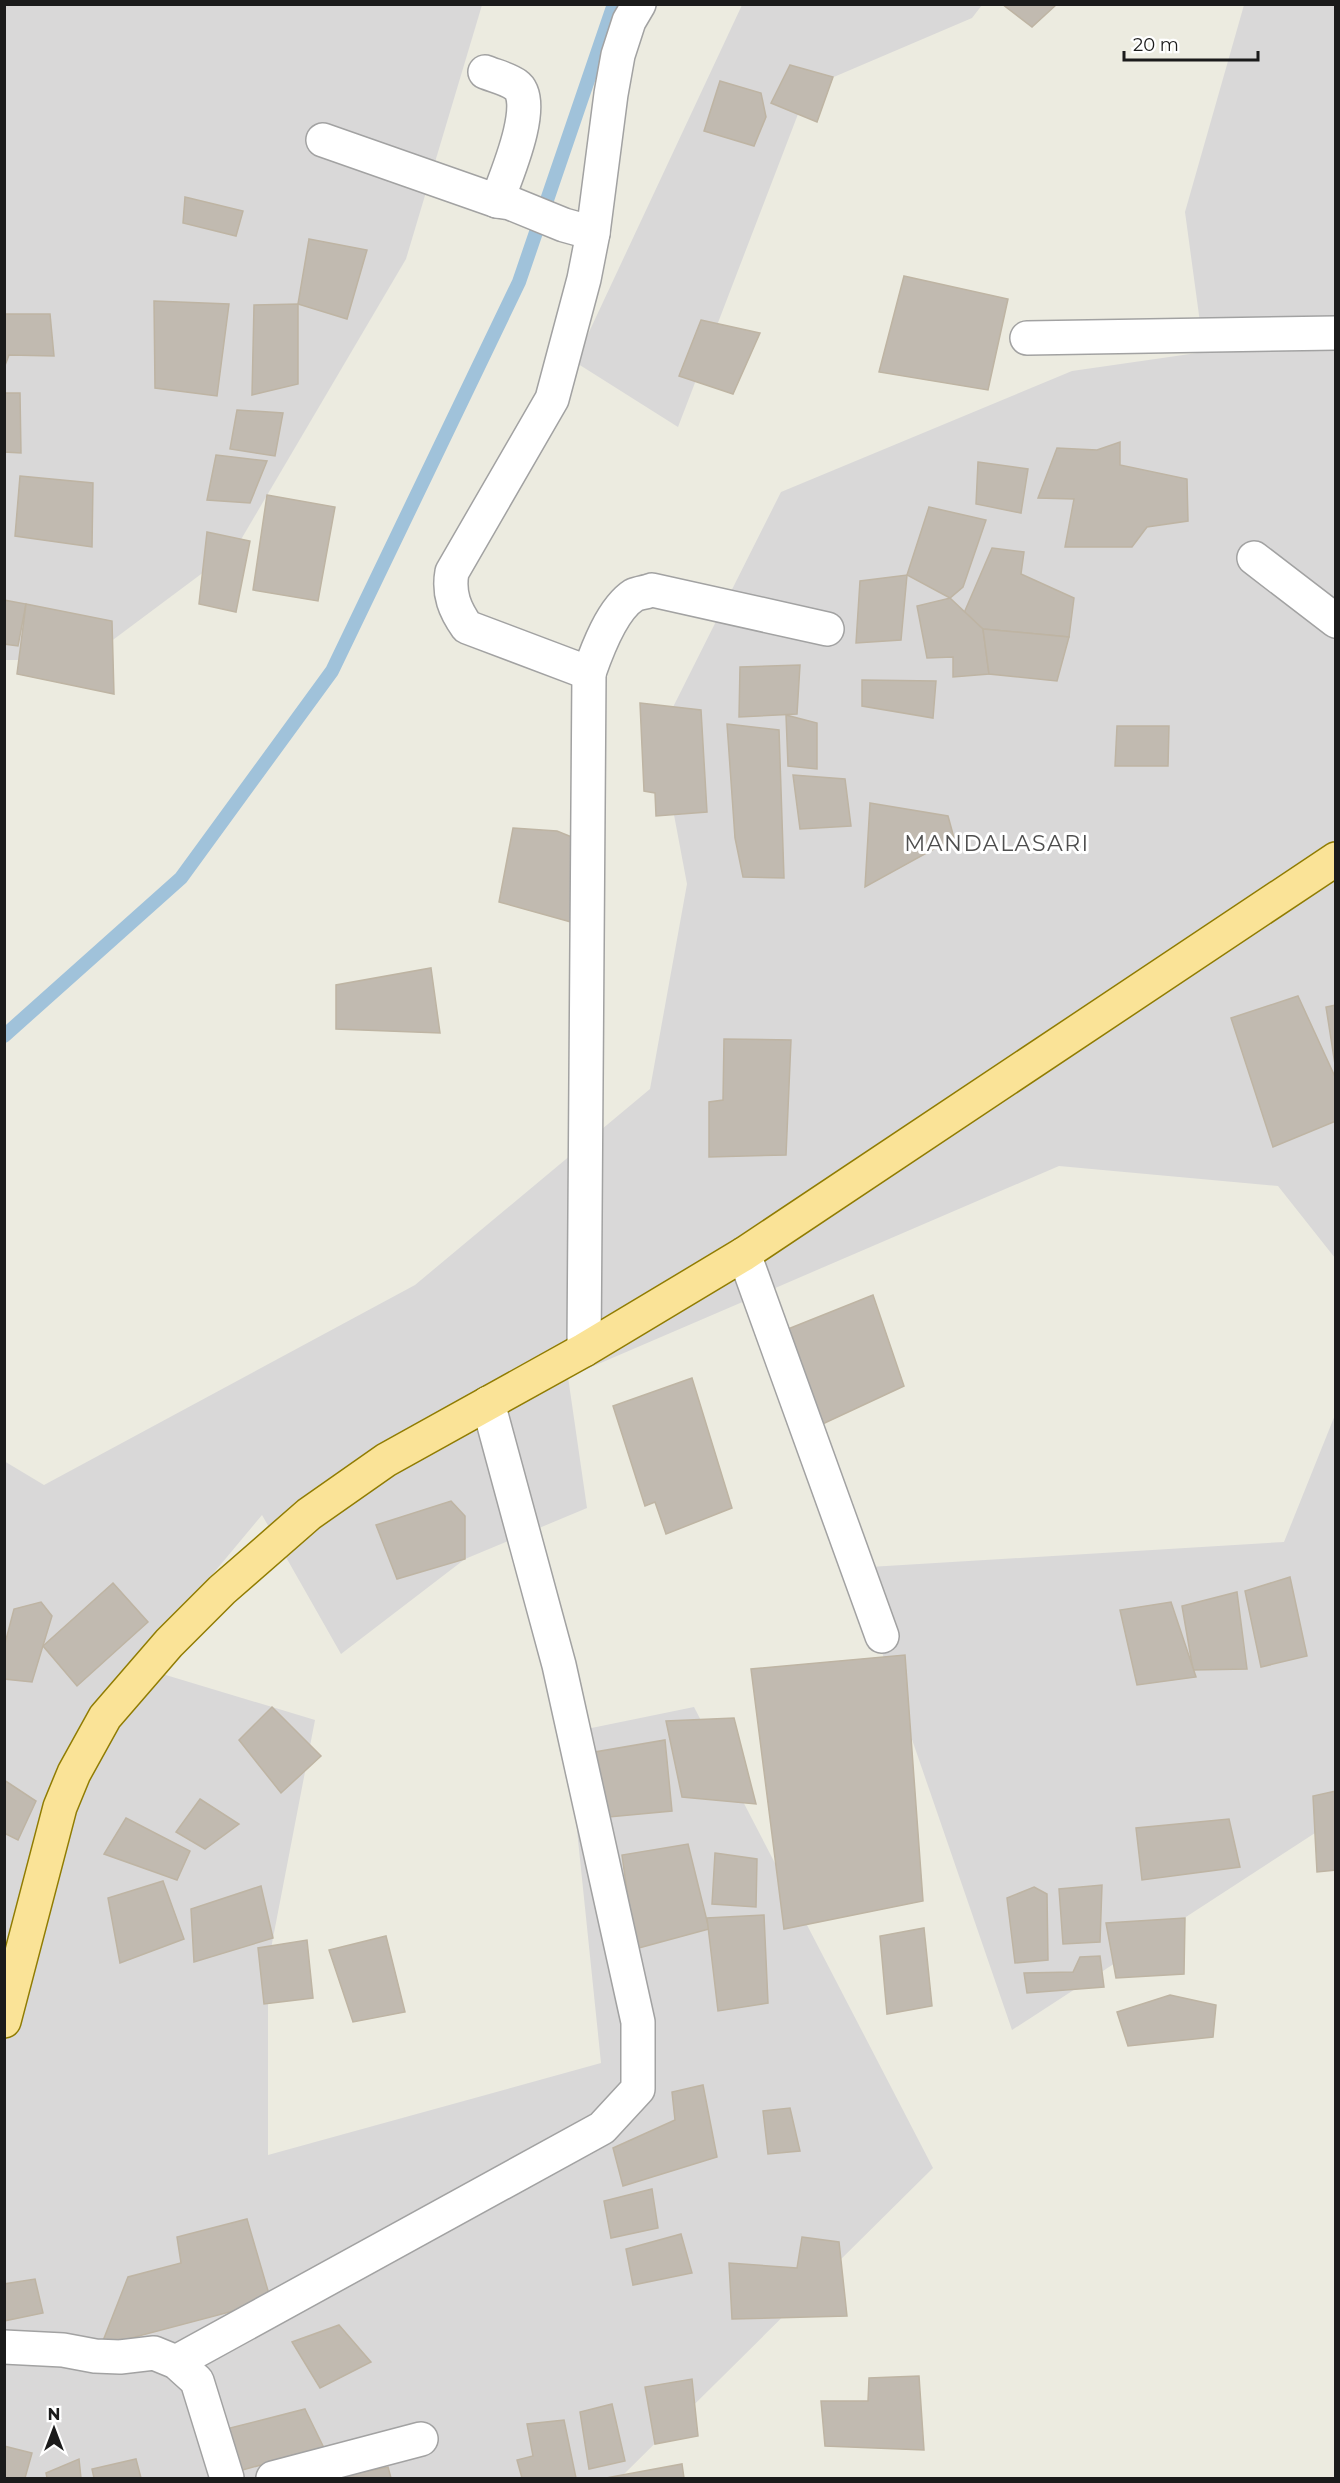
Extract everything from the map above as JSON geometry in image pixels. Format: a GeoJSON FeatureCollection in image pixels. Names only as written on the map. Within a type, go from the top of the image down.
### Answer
{"type":"FeatureCollection","features":[{"type":"Feature","properties":{"kind":"main road"},"geometry":{"type":"LineString","coordinates":[[4,2021],[60,1807],[74,1773],[105,1717],[169,1643],[222,1590],[309,1514],[386,1460],[584,1350],[744,1254],[1335,859]]}},
{"type":"Feature","properties":{"kind":"street"},"geometry":{"type":"LineString","coordinates":[[589,673],[467,627],[458,615],[449,586],[452,573],[552,399],[584,279],[578,229],[611,94],[618,55],[629,21],[639,4]]}},
{"type":"Feature","properties":{"kind":"street"},"geometry":{"type":"LineString","coordinates":[[485,72],[517,85],[524,95],[522,128],[504,202]]}},
{"type":"Feature","properties":{"kind":"street"},"geometry":{"type":"LineString","coordinates":[[323,140],[578,229]]}},
{"type":"Feature","properties":{"kind":"street"},"geometry":{"type":"LineString","coordinates":[[1027,338],[1335,333]]}},
{"type":"Feature","properties":{"kind":"street"},"geometry":{"type":"LineString","coordinates":[[1254,558],[1335,621]]}},
{"type":"Feature","properties":{"kind":"street"},"geometry":{"type":"LineString","coordinates":[[584,1350],[589,673],[603,635],[619,612],[634,595],[652,590],[827,629]]}},
{"type":"Feature","properties":{"kind":"street"},"geometry":{"type":"LineString","coordinates":[[744,1254],[882,1636]]}},
{"type":"Feature","properties":{"kind":"street"},"geometry":{"type":"LineString","coordinates":[[176,2362],[602,2128],[638,2089],[638,2022],[559,1665],[488,1403]]}},
{"type":"Feature","properties":{"kind":"street"},"geometry":{"type":"LineString","coordinates":[[4,2348],[63,2350],[95,2356],[120,2357],[154,2354],[176,2362],[197,2381],[227,2478]]}},
{"type":"Feature","properties":{"kind":"street"},"geometry":{"type":"LineString","coordinates":[[273,2478],[421,2439]]}},
{"type":"Feature","properties":{"kind":"shaded area"},"geometry":{"type":"Polygon","coordinates":[[[4,5],[482,5],[406,259],[236,548],[86,660],[5,660],[4,5]]]}},
{"type":"Feature","properties":{"kind":"shaded area"},"geometry":{"type":"Polygon","coordinates":[[[742,5],[982,5],[972,18],[808,88],[678,427],[575,362],[742,5]]]}},
{"type":"Feature","properties":{"kind":"shaded area"},"geometry":{"type":"Polygon","coordinates":[[[1244,5],[1335,5],[1335,1258],[1278,1186],[1059,1166],[568,1377],[587,1508],[465,1559],[341,1654],[262,1515],[136,1666],[315,1720],[268,1964],[268,2155],[601,2063],[567,1733],[694,1707],[933,2168],[620,2478],[5,2478],[4,1461],[44,1485],[415,1285],[650,1089],[687,884],[659,735],[781,492],[1072,371],[1204,352],[1185,212],[1244,5]]]}},
{"type":"Feature","properties":{"kind":"shaded area"},"geometry":{"type":"Polygon","coordinates":[[[1335,1415],[1335,1820],[1012,2030],[853,1568],[1284,1542],[1335,1415]]]}},
{"type":"Feature","properties":{"kind":"building"},"geometry":{"type":"Polygon","coordinates":[[[1002,4],[1057,4],[1032,27],[1002,4]]]}},
{"type":"Feature","properties":{"kind":"building"},"geometry":{"type":"Polygon","coordinates":[[[790,65],[833,77],[817,122],[771,103],[790,65]]]}},
{"type":"Feature","properties":{"kind":"building"},"geometry":{"type":"Polygon","coordinates":[[[720,81],[761,93],[766,117],[754,146],[704,131],[720,81]]]}},
{"type":"Feature","properties":{"kind":"building"},"geometry":{"type":"Polygon","coordinates":[[[185,197],[243,211],[236,236],[183,223],[185,197]]]}},
{"type":"Feature","properties":{"kind":"building"},"geometry":{"type":"Polygon","coordinates":[[[309,239],[367,250],[347,319],[298,304],[309,239]]]}},
{"type":"Feature","properties":{"kind":"building"},"geometry":{"type":"Polygon","coordinates":[[[904,276],[1008,299],[988,390],[879,372],[904,276]]]}},
{"type":"Feature","properties":{"kind":"building"},"geometry":{"type":"Polygon","coordinates":[[[154,301],[229,304],[217,396],[155,388],[154,301]]]}},
{"type":"Feature","properties":{"kind":"building"},"geometry":{"type":"Polygon","coordinates":[[[298,304],[298,384],[252,395],[254,305],[298,304]]]}},
{"type":"Feature","properties":{"kind":"building"},"geometry":{"type":"Polygon","coordinates":[[[4,314],[50,314],[54,356],[9,355],[4,368],[4,314]]]}},
{"type":"Feature","properties":{"kind":"building"},"geometry":{"type":"Polygon","coordinates":[[[701,320],[760,333],[733,394],[679,376],[701,320]]]}},
{"type":"Feature","properties":{"kind":"building"},"geometry":{"type":"Polygon","coordinates":[[[4,393],[20,393],[21,453],[4,452],[4,393]]]}},
{"type":"Feature","properties":{"kind":"building"},"geometry":{"type":"Polygon","coordinates":[[[237,410],[283,413],[275,456],[230,449],[237,410]]]}},
{"type":"Feature","properties":{"kind":"building"},"geometry":{"type":"Polygon","coordinates":[[[1120,442],[1120,465],[1187,479],[1188,521],[1147,527],[1132,547],[1065,547],[1074,499],[1038,498],[1057,448],[1097,450],[1120,442]]]}},
{"type":"Feature","properties":{"kind":"building"},"geometry":{"type":"Polygon","coordinates":[[[216,455],[267,461],[250,503],[207,500],[216,455]]]}},
{"type":"Feature","properties":{"kind":"building"},"geometry":{"type":"Polygon","coordinates":[[[978,462],[1028,469],[1021,513],[976,504],[978,462]]]}},
{"type":"Feature","properties":{"kind":"building"},"geometry":{"type":"Polygon","coordinates":[[[20,476],[93,483],[92,547],[15,536],[20,476]]]}},
{"type":"Feature","properties":{"kind":"building"},"geometry":{"type":"Polygon","coordinates":[[[267,495],[335,507],[318,601],[253,590],[267,495]]]}},
{"type":"Feature","properties":{"kind":"building"},"geometry":{"type":"Polygon","coordinates":[[[929,507],[986,520],[963,587],[950,598],[907,575],[929,507]]]}},
{"type":"Feature","properties":{"kind":"building"},"geometry":{"type":"Polygon","coordinates":[[[207,532],[250,541],[236,612],[199,604],[207,532]]]}},
{"type":"Feature","properties":{"kind":"building"},"geometry":{"type":"Polygon","coordinates":[[[992,548],[1024,552],[1021,574],[1074,598],[1069,637],[983,629],[964,613],[992,548]]]}},
{"type":"Feature","properties":{"kind":"building"},"geometry":{"type":"Polygon","coordinates":[[[907,575],[901,640],[856,643],[860,581],[907,575]]]}},
{"type":"Feature","properties":{"kind":"building"},"geometry":{"type":"Polygon","coordinates":[[[950,598],[983,629],[989,674],[953,677],[953,657],[927,658],[917,606],[950,598]]]}},
{"type":"Feature","properties":{"kind":"building"},"geometry":{"type":"Polygon","coordinates":[[[4,600],[26,604],[18,646],[4,644],[4,600]]]}},
{"type":"Feature","properties":{"kind":"building"},"geometry":{"type":"Polygon","coordinates":[[[26,604],[112,621],[114,694],[17,674],[26,604]]]}},
{"type":"Feature","properties":{"kind":"building"},"geometry":{"type":"Polygon","coordinates":[[[983,629],[1069,637],[1057,681],[989,674],[983,629]]]}},
{"type":"Feature","properties":{"kind":"building"},"geometry":{"type":"Polygon","coordinates":[[[800,665],[797,714],[739,717],[740,667],[800,665]]]}},
{"type":"Feature","properties":{"kind":"building"},"geometry":{"type":"Polygon","coordinates":[[[862,680],[936,681],[933,718],[862,706],[862,680]]]}},
{"type":"Feature","properties":{"kind":"building"},"geometry":{"type":"Polygon","coordinates":[[[640,703],[701,710],[707,812],[656,816],[655,793],[644,791],[640,703]]]}},
{"type":"Feature","properties":{"kind":"building"},"geometry":{"type":"Polygon","coordinates":[[[786,715],[817,723],[817,769],[788,766],[786,715]]]}},
{"type":"Feature","properties":{"kind":"building"},"geometry":{"type":"Polygon","coordinates":[[[727,724],[779,730],[784,878],[743,877],[735,838],[727,724]]]}},
{"type":"Feature","properties":{"kind":"building"},"geometry":{"type":"Polygon","coordinates":[[[1117,726],[1169,726],[1168,766],[1115,766],[1117,726]]]}},
{"type":"Feature","properties":{"kind":"building"},"geometry":{"type":"Polygon","coordinates":[[[793,775],[845,779],[851,826],[800,829],[793,775]]]}},
{"type":"Feature","properties":{"kind":"building"},"geometry":{"type":"Polygon","coordinates":[[[870,803],[948,816],[954,838],[865,887],[870,803]]]}},
{"type":"Feature","properties":{"kind":"building"},"geometry":{"type":"Polygon","coordinates":[[[513,828],[557,831],[589,844],[571,922],[499,902],[513,828]]]}},
{"type":"Feature","properties":{"kind":"building"},"geometry":{"type":"Polygon","coordinates":[[[431,968],[440,1033],[336,1029],[336,985],[431,968]]]}},
{"type":"Feature","properties":{"kind":"building"},"geometry":{"type":"Polygon","coordinates":[[[1298,996],[1336,1079],[1336,1121],[1273,1147],[1231,1018],[1298,996]]]}},
{"type":"Feature","properties":{"kind":"building"},"geometry":{"type":"Polygon","coordinates":[[[1336,1005],[1336,1071],[1326,1007],[1336,1005]]]}},
{"type":"Feature","properties":{"kind":"building"},"geometry":{"type":"Polygon","coordinates":[[[724,1039],[791,1040],[786,1155],[709,1157],[709,1102],[723,1100],[724,1039]]]}},
{"type":"Feature","properties":{"kind":"building"},"geometry":{"type":"Polygon","coordinates":[[[873,1295],[904,1386],[812,1429],[783,1331],[873,1295]]]}},
{"type":"Feature","properties":{"kind":"building"},"geometry":{"type":"Polygon","coordinates":[[[692,1378],[732,1508],[666,1534],[655,1502],[645,1506],[613,1406],[692,1378]]]}},
{"type":"Feature","properties":{"kind":"building"},"geometry":{"type":"Polygon","coordinates":[[[451,1501],[465,1516],[465,1559],[397,1579],[376,1525],[451,1501]]]}},
{"type":"Feature","properties":{"kind":"building"},"geometry":{"type":"Polygon","coordinates":[[[1290,1577],[1307,1656],[1261,1667],[1245,1591],[1290,1577]]]}},
{"type":"Feature","properties":{"kind":"building"},"geometry":{"type":"Polygon","coordinates":[[[113,1583],[148,1622],[77,1686],[43,1646],[113,1583]]]}},
{"type":"Feature","properties":{"kind":"building"},"geometry":{"type":"Polygon","coordinates":[[[1237,1592],[1247,1669],[1193,1670],[1182,1606],[1237,1592]]]}},
{"type":"Feature","properties":{"kind":"building"},"geometry":{"type":"Polygon","coordinates":[[[41,1602],[52,1616],[32,1682],[4,1679],[4,1647],[14,1609],[41,1602]]]}},
{"type":"Feature","properties":{"kind":"building"},"geometry":{"type":"Polygon","coordinates":[[[1171,1602],[1196,1677],[1137,1685],[1120,1610],[1171,1602]]]}},
{"type":"Feature","properties":{"kind":"building"},"geometry":{"type":"Polygon","coordinates":[[[905,1655],[923,1901],[784,1929],[751,1669],[905,1655]]]}},
{"type":"Feature","properties":{"kind":"building"},"geometry":{"type":"Polygon","coordinates":[[[272,1707],[321,1756],[281,1793],[239,1740],[272,1707]]]}},
{"type":"Feature","properties":{"kind":"building"},"geometry":{"type":"Polygon","coordinates":[[[734,1718],[756,1804],[682,1797],[666,1721],[734,1718]]]}},
{"type":"Feature","properties":{"kind":"building"},"geometry":{"type":"Polygon","coordinates":[[[665,1740],[672,1811],[598,1818],[595,1752],[665,1740]]]}},
{"type":"Feature","properties":{"kind":"building"},"geometry":{"type":"Polygon","coordinates":[[[4,1780],[36,1801],[18,1840],[4,1833],[4,1780]]]}},
{"type":"Feature","properties":{"kind":"building"},"geometry":{"type":"Polygon","coordinates":[[[1336,1791],[1336,1870],[1317,1872],[1313,1796],[1336,1791]]]}},
{"type":"Feature","properties":{"kind":"building"},"geometry":{"type":"Polygon","coordinates":[[[200,1799],[239,1824],[205,1849],[176,1832],[200,1799]]]}},
{"type":"Feature","properties":{"kind":"building"},"geometry":{"type":"Polygon","coordinates":[[[126,1818],[190,1851],[177,1880],[104,1854],[126,1818]]]}},
{"type":"Feature","properties":{"kind":"building"},"geometry":{"type":"Polygon","coordinates":[[[1229,1819],[1240,1867],[1142,1880],[1136,1828],[1229,1819]]]}},
{"type":"Feature","properties":{"kind":"building"},"geometry":{"type":"Polygon","coordinates":[[[688,1844],[709,1929],[635,1949],[622,1855],[688,1844]]]}},
{"type":"Feature","properties":{"kind":"building"},"geometry":{"type":"Polygon","coordinates":[[[715,1853],[757,1859],[756,1907],[712,1904],[715,1853]]]}},
{"type":"Feature","properties":{"kind":"building"},"geometry":{"type":"Polygon","coordinates":[[[163,1881],[184,1939],[120,1963],[108,1898],[163,1881]]]}},
{"type":"Feature","properties":{"kind":"building"},"geometry":{"type":"Polygon","coordinates":[[[1102,1885],[1100,1942],[1063,1944],[1059,1889],[1102,1885]]]}},
{"type":"Feature","properties":{"kind":"building"},"geometry":{"type":"Polygon","coordinates":[[[261,1886],[273,1938],[194,1962],[191,1909],[261,1886]]]}},
{"type":"Feature","properties":{"kind":"building"},"geometry":{"type":"Polygon","coordinates":[[[1034,1887],[1047,1894],[1048,1960],[1015,1963],[1007,1898],[1034,1887]]]}},
{"type":"Feature","properties":{"kind":"building"},"geometry":{"type":"Polygon","coordinates":[[[764,1915],[768,2003],[718,2011],[707,1918],[764,1915]]]}},
{"type":"Feature","properties":{"kind":"building"},"geometry":{"type":"Polygon","coordinates":[[[1185,1918],[1184,1974],[1116,1978],[1106,1923],[1185,1918]]]}},
{"type":"Feature","properties":{"kind":"building"},"geometry":{"type":"Polygon","coordinates":[[[924,1928],[932,2006],[887,2014],[880,1936],[924,1928]]]}},
{"type":"Feature","properties":{"kind":"building"},"geometry":{"type":"Polygon","coordinates":[[[386,1936],[405,2012],[353,2022],[329,1950],[386,1936]]]}},
{"type":"Feature","properties":{"kind":"building"},"geometry":{"type":"Polygon","coordinates":[[[307,1940],[313,1998],[264,2004],[258,1948],[307,1940]]]}},
{"type":"Feature","properties":{"kind":"building"},"geometry":{"type":"Polygon","coordinates":[[[1100,1956],[1104,1987],[1027,1993],[1024,1973],[1073,1972],[1080,1957],[1100,1956]]]}},
{"type":"Feature","properties":{"kind":"building"},"geometry":{"type":"Polygon","coordinates":[[[1170,1995],[1216,2005],[1213,2037],[1128,2046],[1117,2012],[1170,1995]]]}},
{"type":"Feature","properties":{"kind":"building"},"geometry":{"type":"Polygon","coordinates":[[[703,2085],[717,2157],[623,2186],[613,2148],[675,2120],[672,2092],[703,2085]]]}},
{"type":"Feature","properties":{"kind":"building"},"geometry":{"type":"Polygon","coordinates":[[[790,2108],[800,2151],[768,2154],[763,2111],[790,2108]]]}},
{"type":"Feature","properties":{"kind":"building"},"geometry":{"type":"Polygon","coordinates":[[[652,2189],[658,2228],[611,2238],[604,2201],[652,2189]]]}},
{"type":"Feature","properties":{"kind":"building"},"geometry":{"type":"Polygon","coordinates":[[[247,2219],[271,2301],[101,2346],[128,2277],[181,2263],[177,2237],[247,2219]]]}},
{"type":"Feature","properties":{"kind":"building"},"geometry":{"type":"Polygon","coordinates":[[[681,2234],[692,2273],[633,2285],[626,2249],[681,2234]]]}},
{"type":"Feature","properties":{"kind":"building"},"geometry":{"type":"Polygon","coordinates":[[[802,2237],[839,2242],[847,2316],[732,2319],[729,2263],[797,2268],[802,2237]]]}},
{"type":"Feature","properties":{"kind":"building"},"geometry":{"type":"Polygon","coordinates":[[[35,2279],[43,2313],[4,2321],[4,2284],[35,2279]]]}},
{"type":"Feature","properties":{"kind":"building"},"geometry":{"type":"Polygon","coordinates":[[[339,2325],[371,2362],[320,2388],[292,2342],[339,2325]]]}},
{"type":"Feature","properties":{"kind":"building"},"geometry":{"type":"Polygon","coordinates":[[[919,2376],[924,2450],[825,2446],[821,2401],[868,2401],[869,2378],[919,2376]]]}},
{"type":"Feature","properties":{"kind":"building"},"geometry":{"type":"Polygon","coordinates":[[[692,2379],[698,2436],[655,2444],[645,2387],[692,2379]]]}},
{"type":"Feature","properties":{"kind":"building"},"geometry":{"type":"Polygon","coordinates":[[[612,2404],[625,2461],[589,2469],[580,2412],[612,2404]]]}},
{"type":"Feature","properties":{"kind":"building"},"geometry":{"type":"Polygon","coordinates":[[[305,2409],[324,2448],[235,2472],[230,2428],[305,2409]]]}},
{"type":"Feature","properties":{"kind":"building"},"geometry":{"type":"Polygon","coordinates":[[[564,2420],[576,2478],[522,2478],[517,2460],[533,2456],[527,2424],[564,2420]]]}},
{"type":"Feature","properties":{"kind":"building"},"geometry":{"type":"Polygon","coordinates":[[[4,2446],[32,2453],[25,2478],[4,2478],[4,2446]]]}},
{"type":"Feature","properties":{"kind":"building"},"geometry":{"type":"Polygon","coordinates":[[[79,2459],[81,2478],[47,2478],[46,2473],[79,2459]]]}},
{"type":"Feature","properties":{"kind":"building"},"geometry":{"type":"Polygon","coordinates":[[[136,2459],[141,2478],[94,2478],[92,2469],[136,2459]]]}},
{"type":"Feature","properties":{"kind":"building"},"geometry":{"type":"Polygon","coordinates":[[[682,2464],[684,2478],[606,2478],[682,2464]]]}},
{"type":"Feature","properties":{"kind":"building"},"geometry":{"type":"Polygon","coordinates":[[[388,2467],[391,2478],[333,2478],[388,2467]]]}},
{"type":"Feature","properties":{"kind":"waterway"},"geometry":{"type":"LineString","coordinates":[[4,1036],[181,878],[332,671],[519,282],[614,4]]}},
{"type":"Feature","properties":{"kind":"district","name":"MANDALASARI"},"geometry":{"type":"Point","coordinates":[997,843]}}]}
